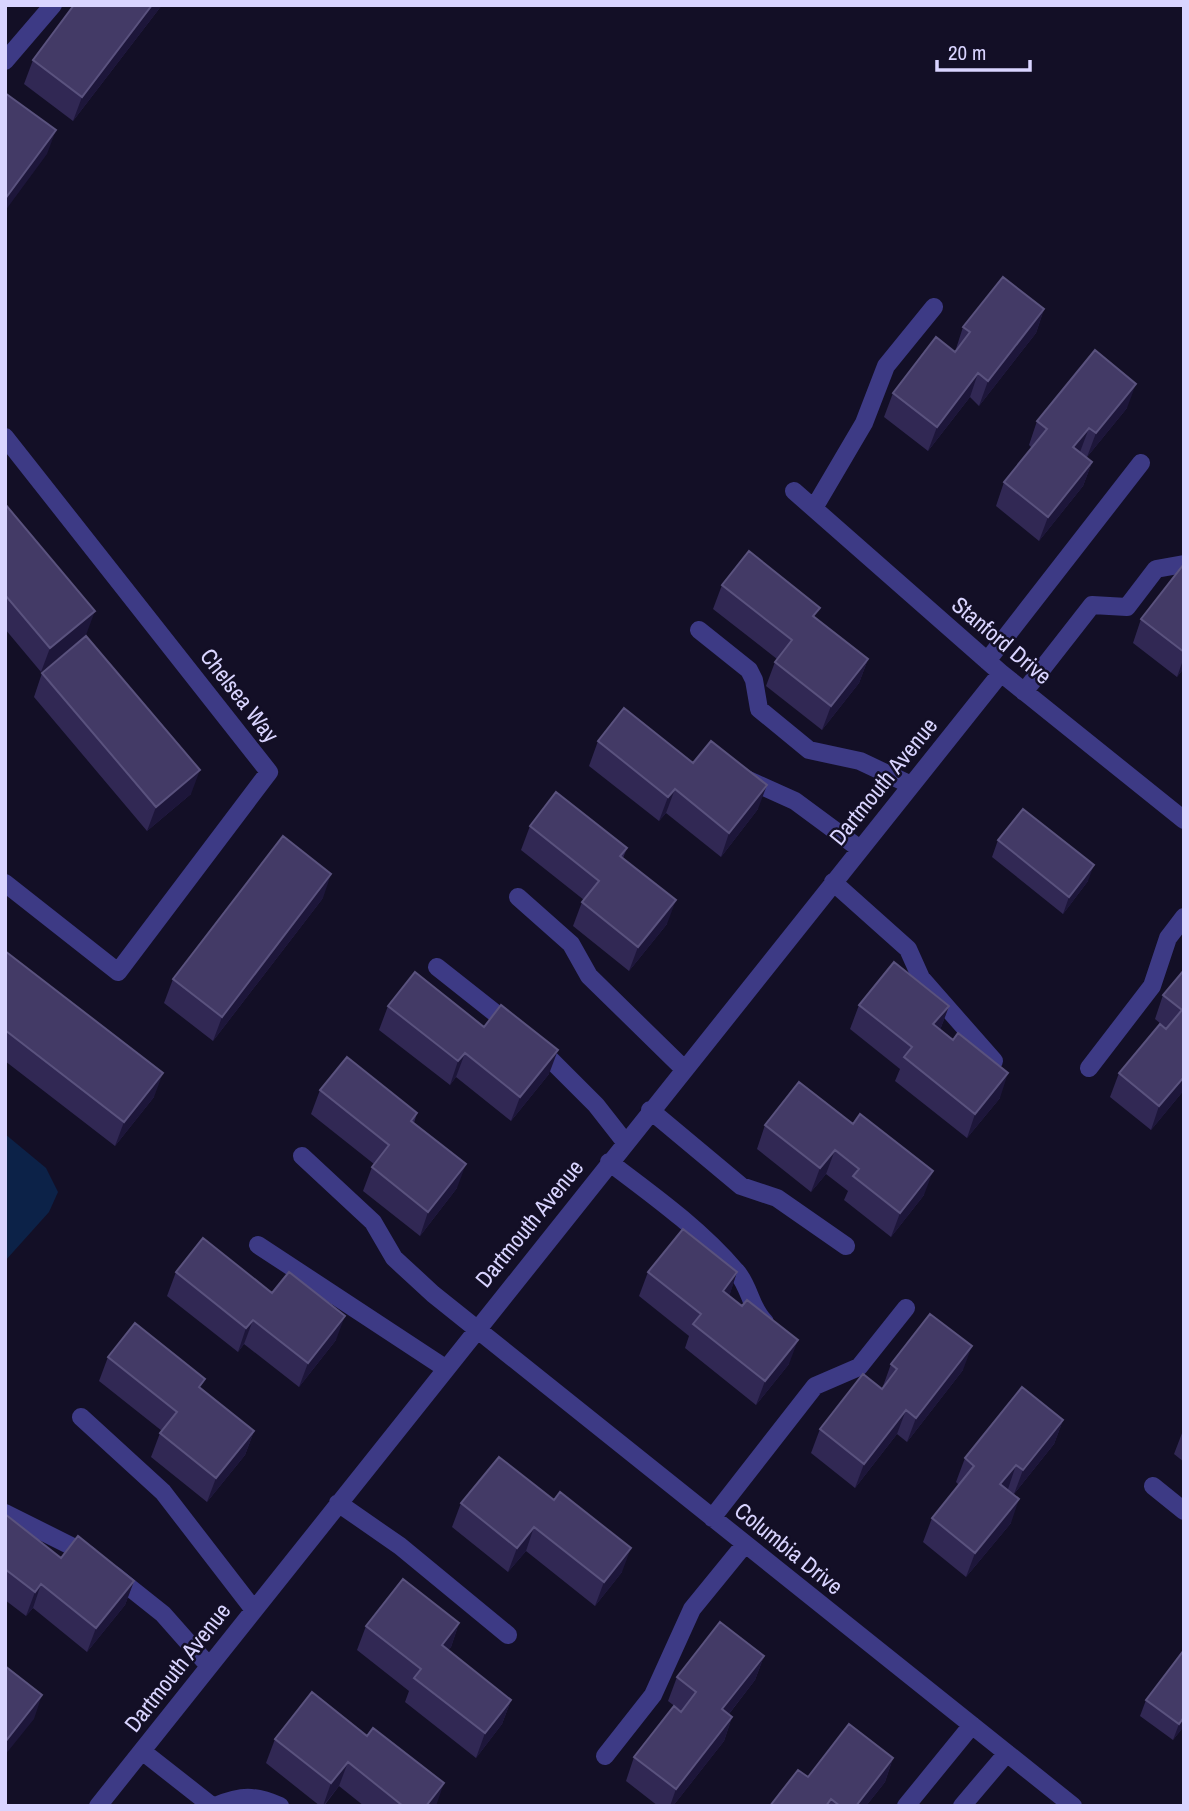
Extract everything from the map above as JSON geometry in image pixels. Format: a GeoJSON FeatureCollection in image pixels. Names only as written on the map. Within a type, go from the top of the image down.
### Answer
{"type":"FeatureCollection","features":[{"type":"Feature","properties":{"kind":"street"},"geometry":{"type":"LineString","coordinates":[[5,61],[53,5]]}},
{"type":"Feature","properties":{"kind":"street"},"geometry":{"type":"LineString","coordinates":[[814,509],[864,423],[886,366],[934,307]]}},
{"type":"Feature","properties":{"kind":"street","name":"Chelsea Way"},"geometry":{"type":"LineString","coordinates":[[5,438],[269,772],[118,972],[5,883]]}},
{"type":"Feature","properties":{"kind":"street","name":"Dartmouth Avenue"},"geometry":{"type":"LineString","coordinates":[[98,1806],[475,1329],[911,785],[1141,464]]}},
{"type":"Feature","properties":{"kind":"street","name":"Stanford Drive"},"geometry":{"type":"LineString","coordinates":[[794,491],[994,667],[1184,821]]}},
{"type":"Feature","properties":{"kind":"street"},"geometry":{"type":"LineString","coordinates":[[1024,692],[1092,605],[1127,607],[1156,569],[1184,565]]}},
{"type":"Feature","properties":{"kind":"street"},"geometry":{"type":"LineString","coordinates":[[699,630],[749,670],[754,680],[759,709],[809,750],[860,761],[911,785]]}},
{"type":"Feature","properties":{"kind":"street"},"geometry":{"type":"LineString","coordinates":[[734,771],[795,801],[860,849]]}},
{"type":"Feature","properties":{"kind":"street"},"geometry":{"type":"LineString","coordinates":[[833,882],[908,949],[921,978],[994,1061]]}},
{"type":"Feature","properties":{"kind":"street"},"geometry":{"type":"LineString","coordinates":[[518,897],[571,944],[589,976],[684,1069]]}},
{"type":"Feature","properties":{"kind":"street"},"geometry":{"type":"LineString","coordinates":[[1089,1068],[1152,986],[1168,937],[1184,917]]}},
{"type":"Feature","properties":{"kind":"street"},"geometry":{"type":"LineString","coordinates":[[437,967],[550,1056],[625,1142]]}},
{"type":"Feature","properties":{"kind":"street"},"geometry":{"type":"LineString","coordinates":[[650,1110],[741,1186],[777,1198],[846,1246]]}},
{"type":"Feature","properties":{"kind":"street","name":"Columbia Drive"},"geometry":{"type":"LineString","coordinates":[[302,1156],[373,1222],[394,1258],[475,1329],[1073,1806]]}},
{"type":"Feature","properties":{"kind":"street"},"geometry":{"type":"LineString","coordinates":[[609,1162],[697,1229],[739,1274],[757,1315],[775,1330]]}},
{"type":"Feature","properties":{"kind":"street"},"geometry":{"type":"LineString","coordinates":[[258,1245],[445,1368]]}},
{"type":"Feature","properties":{"kind":"street"},"geometry":{"type":"LineString","coordinates":[[712,1518],[815,1386],[859,1367],[906,1308]]}},
{"type":"Feature","properties":{"kind":"street"},"geometry":{"type":"LineString","coordinates":[[81,1417],[163,1492],[254,1609]]}},
{"type":"Feature","properties":{"kind":"street"},"geometry":{"type":"LineString","coordinates":[[1153,1486],[1184,1511]]}},
{"type":"Feature","properties":{"kind":"street"},"geometry":{"type":"LineString","coordinates":[[338,1503],[400,1546],[508,1635]]}},
{"type":"Feature","properties":{"kind":"street"},"geometry":{"type":"LineString","coordinates":[[5,1513],[82,1549],[163,1614],[209,1666]]}},
{"type":"Feature","properties":{"kind":"street"},"geometry":{"type":"LineString","coordinates":[[605,1756],[653,1695],[692,1609],[745,1544]]}},
{"type":"Feature","properties":{"kind":"street"},"geometry":{"type":"LineString","coordinates":[[906,1806],[972,1725]]}},
{"type":"Feature","properties":{"kind":"street"},"geometry":{"type":"LineString","coordinates":[[142,1751],[214,1806],[233,1798],[258,1796],[280,1806]]}},
{"type":"Feature","properties":{"kind":"street"},"geometry":{"type":"LineString","coordinates":[[962,1806],[1007,1753]]}},
{"type":"Feature","properties":{"kind":"water"},"geometry":{"type":"Polygon","coordinates":[[[5,1134],[46,1168],[58,1192],[49,1212],[5,1261],[5,1134]]]}},
{"type":"Feature","properties":{"kind":"building"},"geometry":{"type":"Polygon","coordinates":[[[74,5],[152,5],[82,97],[33,60],[74,5]]]}},
{"type":"Feature","properties":{"kind":"building"},"geometry":{"type":"Polygon","coordinates":[[[5,93],[56,130],[5,199],[5,93]]]}},
{"type":"Feature","properties":{"kind":"building"},"geometry":{"type":"Polygon","coordinates":[[[1003,277],[1044,309],[988,381],[978,373],[937,427],[893,393],[936,337],[955,352],[970,332],[963,327],[1003,277]]]}},
{"type":"Feature","properties":{"kind":"building"},"geometry":{"type":"Polygon","coordinates":[[[1095,350],[1136,384],[1096,433],[1089,428],[1073,447],[1092,462],[1048,517],[1004,482],[1047,429],[1037,421],[1095,350]]]}},
{"type":"Feature","properties":{"kind":"building"},"geometry":{"type":"Polygon","coordinates":[[[5,504],[95,611],[50,648],[5,595],[5,504]]]}},
{"type":"Feature","properties":{"kind":"building"},"geometry":{"type":"Polygon","coordinates":[[[749,551],[820,608],[813,616],[868,659],[831,706],[775,662],[792,640],[722,585],[749,551]]]}},
{"type":"Feature","properties":{"kind":"building"},"geometry":{"type":"Polygon","coordinates":[[[1184,564],[1184,652],[1141,619],[1184,564]]]}},
{"type":"Feature","properties":{"kind":"building"},"geometry":{"type":"Polygon","coordinates":[[[86,636],[200,770],[156,807],[42,673],[86,636]]]}},
{"type":"Feature","properties":{"kind":"building"},"geometry":{"type":"Polygon","coordinates":[[[624,708],[693,763],[711,741],[767,785],[729,833],[675,789],[668,797],[598,741],[624,708]]]}},
{"type":"Feature","properties":{"kind":"building"},"geometry":{"type":"Polygon","coordinates":[[[556,792],[627,848],[620,856],[676,900],[638,947],[582,902],[599,881],[530,826],[556,792]]]}},
{"type":"Feature","properties":{"kind":"building"},"geometry":{"type":"Polygon","coordinates":[[[1023,809],[1094,865],[1069,897],[998,840],[1023,809]]]}},
{"type":"Feature","properties":{"kind":"building"},"geometry":{"type":"Polygon","coordinates":[[[283,836],[331,874],[222,1017],[173,979],[283,836]]]}},
{"type":"Feature","properties":{"kind":"building"},"geometry":{"type":"Polygon","coordinates":[[[5,951],[163,1073],[124,1122],[5,1030],[5,951]]]}},
{"type":"Feature","properties":{"kind":"building"},"geometry":{"type":"Polygon","coordinates":[[[894,962],[949,1006],[933,1024],[953,1040],[958,1033],[1008,1073],[975,1114],[904,1057],[912,1047],[859,1005],[894,962]]]}},
{"type":"Feature","properties":{"kind":"building"},"geometry":{"type":"Polygon","coordinates":[[[1184,970],[1184,1077],[1159,1106],[1119,1073],[1160,1024],[1166,1029],[1182,1010],[1163,995],[1184,970]]]}},
{"type":"Feature","properties":{"kind":"building"},"geometry":{"type":"Polygon","coordinates":[[[415,972],[484,1027],[501,1005],[558,1050],[520,1097],[465,1053],[458,1061],[388,1006],[415,972]]]}},
{"type":"Feature","properties":{"kind":"building"},"geometry":{"type":"Polygon","coordinates":[[[347,1057],[417,1113],[411,1121],[466,1164],[428,1212],[372,1167],[389,1145],[320,1090],[347,1057]]]}},
{"type":"Feature","properties":{"kind":"building"},"geometry":{"type":"Polygon","coordinates":[[[799,1082],[853,1124],[860,1114],[933,1171],[900,1213],[853,1176],[859,1169],[835,1150],[820,1168],[765,1125],[799,1082]]]}},
{"type":"Feature","properties":{"kind":"building"},"geometry":{"type":"Polygon","coordinates":[[[683,1229],[737,1272],[723,1291],[742,1306],[747,1300],[798,1340],[765,1381],[693,1324],[701,1314],[648,1272],[683,1229]]]}},
{"type":"Feature","properties":{"kind":"building"},"geometry":{"type":"Polygon","coordinates":[[[203,1238],[272,1293],[289,1272],[345,1316],[308,1363],[253,1320],[246,1328],[176,1272],[203,1238]]]}},
{"type":"Feature","properties":{"kind":"building"},"geometry":{"type":"Polygon","coordinates":[[[930,1314],[972,1346],[916,1418],[906,1410],[864,1464],[820,1429],[863,1374],[882,1389],[897,1369],[891,1364],[930,1314]]]}},
{"type":"Feature","properties":{"kind":"building"},"geometry":{"type":"Polygon","coordinates":[[[135,1323],[205,1379],[199,1387],[254,1431],[216,1478],[160,1433],[177,1412],[108,1357],[135,1323]]]}},
{"type":"Feature","properties":{"kind":"building"},"geometry":{"type":"Polygon","coordinates":[[[1022,1387],[1063,1420],[1023,1470],[1016,1465],[1000,1484],[1019,1499],[975,1553],[932,1518],[974,1466],[965,1458],[1022,1387]]]}},
{"type":"Feature","properties":{"kind":"building"},"geometry":{"type":"Polygon","coordinates":[[[499,1457],[554,1500],[560,1492],[631,1548],[604,1582],[534,1527],[517,1548],[461,1503],[499,1457]]]}},
{"type":"Feature","properties":{"kind":"building"},"geometry":{"type":"Polygon","coordinates":[[[5,1514],[61,1558],[78,1536],[134,1581],[96,1628],[41,1584],[35,1592],[5,1569],[5,1514]]]}},
{"type":"Feature","properties":{"kind":"building"},"geometry":{"type":"Polygon","coordinates":[[[403,1579],[459,1623],[442,1645],[511,1700],[485,1733],[414,1678],[421,1669],[366,1626],[403,1579]]]}},
{"type":"Feature","properties":{"kind":"building"},"geometry":{"type":"Polygon","coordinates":[[[720,1622],[764,1656],[722,1709],[732,1717],[676,1789],[634,1757],[674,1706],[681,1712],[696,1692],[677,1677],[720,1622]]]}},
{"type":"Feature","properties":{"kind":"building"},"geometry":{"type":"Polygon","coordinates":[[[1184,1650],[1184,1717],[1179,1724],[1146,1700],[1184,1650]]]}},
{"type":"Feature","properties":{"kind":"building"},"geometry":{"type":"Polygon","coordinates":[[[5,1666],[42,1695],[5,1742],[5,1666]]]}},
{"type":"Feature","properties":{"kind":"building"},"geometry":{"type":"Polygon","coordinates":[[[312,1692],[367,1736],[373,1728],[444,1783],[426,1806],[403,1806],[348,1762],[331,1783],[275,1739],[312,1692]]]}},
{"type":"Feature","properties":{"kind":"building"},"geometry":{"type":"Polygon","coordinates":[[[849,1724],[893,1758],[856,1806],[840,1806],[831,1799],[826,1806],[770,1806],[798,1770],[808,1777],[849,1724]]]}}]}
